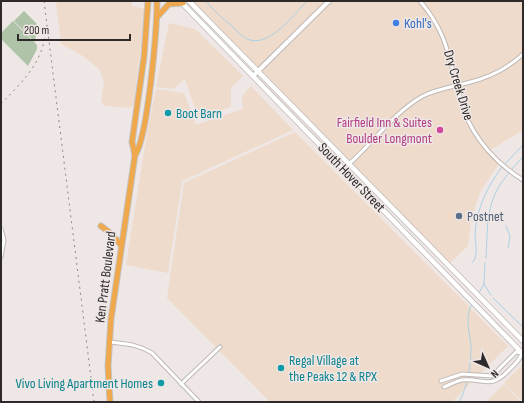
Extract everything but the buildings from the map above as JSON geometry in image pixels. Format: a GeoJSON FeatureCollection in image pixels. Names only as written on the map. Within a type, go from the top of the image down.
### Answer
{"type":"FeatureCollection","features":[{"type":"Feature","properties":{"kind":"highway","name":"Ken Pratt Boulevard"},"geometry":{"type":"LineString","coordinates":[[110,402],[109,342],[134,155],[132,142],[144,57],[148,1]]}},
{"type":"Feature","properties":{"kind":"highway","name":"Ken Pratt Boulevard"},"geometry":{"type":"LineString","coordinates":[[134,155],[141,143],[155,45],[157,1]]}},
{"type":"Feature","properties":{"kind":"highway"},"geometry":{"type":"LineString","coordinates":[[157,17],[169,4],[182,2]]}},
{"type":"Feature","properties":{"kind":"highway"},"geometry":{"type":"LineString","coordinates":[[100,226],[109,232],[121,245]]}},
{"type":"Feature","properties":{"kind":"main road","name":"South Hover Street"},"geometry":{"type":"LineString","coordinates":[[189,1],[480,295],[523,341]]}},
{"type":"Feature","properties":{"kind":"main road","name":"South Hover Street"},"geometry":{"type":"LineString","coordinates":[[182,2],[523,353]]}},
{"type":"Feature","properties":{"kind":"main road"},"geometry":{"type":"LineString","coordinates":[[344,169],[349,164]]}},
{"type":"Feature","properties":{"kind":"street"},"geometry":{"type":"LineString","coordinates":[[253,76],[329,1]]}},
{"type":"Feature","properties":{"kind":"street","name":"Dry Creek Drive"},"geometry":{"type":"LineString","coordinates":[[420,1],[444,38],[465,112],[472,127],[489,151],[508,170],[523,180]]}},
{"type":"Feature","properties":{"kind":"street"},"geometry":{"type":"LineString","coordinates":[[349,164],[411,104],[429,94],[492,74],[523,54]]}},
{"type":"Feature","properties":{"kind":"street"},"geometry":{"type":"LineString","coordinates":[[1,229],[4,240],[1,256]]}},
{"type":"Feature","properties":{"kind":"street"},"geometry":{"type":"LineString","coordinates":[[109,342],[137,345],[145,348],[199,402]]}},
{"type":"Feature","properties":{"kind":"street"},"geometry":{"type":"LineString","coordinates":[[181,384],[220,347]]}},
{"type":"Feature","properties":{"kind":"street"},"geometry":{"type":"LineString","coordinates":[[441,380],[462,374],[492,376],[516,352],[523,353],[521,358],[496,381],[486,383],[461,380],[444,387]]}},
{"type":"Feature","properties":{"kind":"shaded area"},"geometry":{"type":"Polygon","coordinates":[[[56,1],[132,1],[132,6],[145,9],[134,104],[130,108],[105,106],[101,101],[104,83],[100,70],[83,56],[61,44],[56,1]]]}},
{"type":"Feature","properties":{"kind":"shaded area"},"geometry":{"type":"Polygon","coordinates":[[[189,1],[523,1],[523,130],[489,151],[500,162],[480,192],[471,221],[468,246],[449,264],[189,1]]]}},
{"type":"Feature","properties":{"kind":"shaded area"},"geometry":{"type":"Polygon","coordinates":[[[169,23],[195,29],[243,76],[231,88],[231,107],[198,117],[185,79],[173,89],[156,87],[169,23]]]}},
{"type":"Feature","properties":{"kind":"shaded area"},"geometry":{"type":"Polygon","coordinates":[[[251,86],[293,130],[182,181],[168,273],[126,265],[147,133],[156,89],[184,93],[196,125],[243,109],[242,96],[251,86]]]}},
{"type":"Feature","properties":{"kind":"shaded area"},"geometry":{"type":"Polygon","coordinates":[[[295,132],[508,346],[452,402],[270,402],[167,298],[184,183],[295,132]]]}},
{"type":"Feature","properties":{"kind":"shaded area"},"geometry":{"type":"Polygon","coordinates":[[[522,365],[523,366],[523,402],[504,383],[522,365]]]}},
{"type":"Feature","properties":{"kind":"shaded area"},"geometry":{"type":"Polygon","coordinates":[[[504,384],[521,402],[486,402],[504,384]]]}},
{"type":"Feature","properties":{"kind":"green space"},"geometry":{"type":"Polygon","coordinates":[[[24,11],[37,24],[35,42],[14,21],[24,11]]]}},
{"type":"Feature","properties":{"kind":"green space"},"geometry":{"type":"Polygon","coordinates":[[[13,21],[37,45],[37,49],[28,66],[1,39],[1,33],[13,21]]]}},
{"type":"Feature","properties":{"kind":"waterway"},"geometry":{"type":"LineString","coordinates":[[206,1],[219,15],[243,36],[247,39],[258,41],[274,34],[282,28],[307,1]]}},
{"type":"Feature","properties":{"kind":"waterway"},"geometry":{"type":"LineString","coordinates":[[504,165],[523,145]]}},
{"type":"Feature","properties":{"kind":"waterway"},"geometry":{"type":"LineString","coordinates":[[511,170],[523,157]]}},
{"type":"Feature","properties":{"kind":"waterway"},"geometry":{"type":"LineString","coordinates":[[472,263],[476,253],[475,233],[480,206],[487,190],[502,167]]}},
{"type":"Feature","properties":{"kind":"waterway"},"geometry":{"type":"LineString","coordinates":[[486,258],[489,213],[496,193],[501,183],[509,173]]}},
{"type":"Feature","properties":{"kind":"waterway"},"geometry":{"type":"LineString","coordinates":[[506,226],[510,236],[508,248]]}},
{"type":"Feature","properties":{"kind":"waterway"},"geometry":{"type":"LineString","coordinates":[[479,293],[484,284],[485,263]]}},
{"type":"Feature","properties":{"kind":"waterway"},"geometry":{"type":"LineString","coordinates":[[484,284],[491,295]]}},
{"type":"Feature","properties":{"kind":"waterway"},"geometry":{"type":"LineString","coordinates":[[493,298],[523,327]]}},
{"type":"Feature","properties":{"kind":"waterway"},"geometry":{"type":"LineString","coordinates":[[459,402],[465,389],[470,369],[471,347],[468,315],[472,304]]}},
{"type":"Feature","properties":{"kind":"railway"},"geometry":{"type":"LineString","coordinates":[[44,1],[94,402]]}},
{"type":"Feature","properties":{"kind":"railway"},"geometry":{"type":"LineString","coordinates":[[1,104],[30,72],[40,54],[45,33]]}},
{"type":"Feature","properties":{"kind":"place","name":"Kohl's"},"geometry":{"type":"Point","coordinates":[396,23]}},
{"type":"Feature","properties":{"kind":"place","name":"Boot Barn"},"geometry":{"type":"Point","coordinates":[168,113]}},
{"type":"Feature","properties":{"kind":"place","name":"Fairfield Inn & Suites Boulder Longmont"},"geometry":{"type":"Point","coordinates":[440,130]}},
{"type":"Feature","properties":{"kind":"place","name":"Postnet"},"geometry":{"type":"Point","coordinates":[459,216]}},
{"type":"Feature","properties":{"kind":"place","name":"Regal Village at the Peaks 12 & RPX"},"geometry":{"type":"Point","coordinates":[281,368]}},
{"type":"Feature","properties":{"kind":"place","name":"Vivo Living Apartment Homes"},"geometry":{"type":"Point","coordinates":[161,383]}}]}
